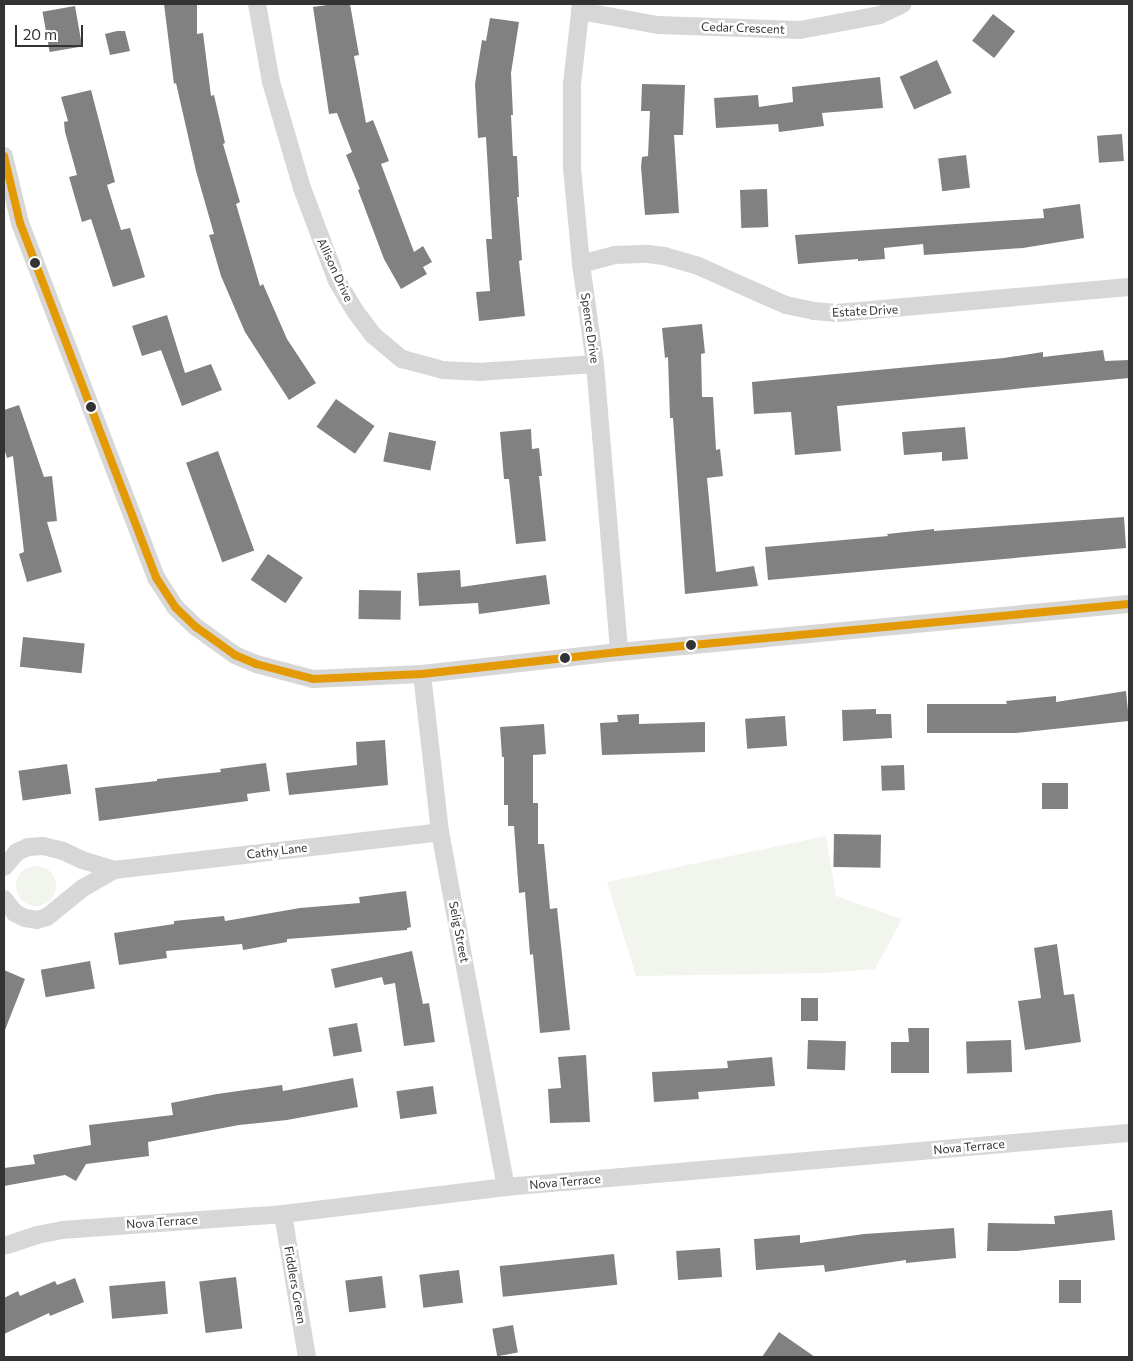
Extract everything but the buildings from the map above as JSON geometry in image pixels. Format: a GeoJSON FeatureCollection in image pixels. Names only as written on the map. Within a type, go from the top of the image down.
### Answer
{"type":"FeatureCollection","features":[{"type":"Feature","properties":{"kind":"street","name":"Allison Drive"},"geometry":{"type":"LineString","coordinates":[[257,4],[271,82],[302,188],[337,280],[372,335],[402,359],[443,370],[478,372],[595,364]]}},
{"type":"Feature","properties":{"kind":"street","name":"Cedar Crescent"},"geometry":{"type":"LineString","coordinates":[[580,7],[658,25],[800,30],[880,15],[903,4]]}},
{"type":"Feature","properties":{"kind":"street","name":"Spence Drive"},"geometry":{"type":"LineString","coordinates":[[580,7],[572,84],[571,128],[581,264],[595,364],[618,652]]}},
{"type":"Feature","properties":{"kind":"street"},"geometry":{"type":"LineString","coordinates":[[4,156],[12,225],[157,579],[175,607],[196,627],[235,655],[280,672],[313,679],[422,674],[618,652],[1129,604]]}},
{"type":"Feature","properties":{"kind":"street","name":"Estate Drive"},"geometry":{"type":"LineString","coordinates":[[581,264],[615,255],[648,254],[664,256],[696,265],[786,305],[830,313],[870,312],[1129,287]]}},
{"type":"Feature","properties":{"kind":"street","name":"Selig Street"},"geometry":{"type":"LineString","coordinates":[[422,674],[440,832],[506,1188]]}},
{"type":"Feature","properties":{"kind":"street","name":"Cathy Lane"},"geometry":{"type":"LineString","coordinates":[[4,898],[14,912],[25,918],[37,920],[47,917],[83,888],[114,870],[440,832]]}},
{"type":"Feature","properties":{"kind":"street","name":"Cathy Lane"},"geometry":{"type":"LineString","coordinates":[[4,867],[17,852],[28,847],[43,846],[63,851],[82,860],[114,870]]}},
{"type":"Feature","properties":{"kind":"street","name":"Nova Terrace"},"geometry":{"type":"LineString","coordinates":[[4,1246],[36,1235],[62,1230],[283,1214],[506,1188],[1129,1133]]}},
{"type":"Feature","properties":{"kind":"street","name":"Fiddlers Green"},"geometry":{"type":"LineString","coordinates":[[283,1214],[307,1357]]}},
{"type":"Feature","properties":{"kind":"shaded area"},"geometry":{"type":"Polygon","coordinates":[[[826,836],[836,896],[902,919],[875,969],[824,973],[636,976],[607,882],[826,836]]]}},
{"type":"Feature","properties":{"kind":"shaded area"},"geometry":{"type":"Polygon","coordinates":[[[40,866],[47,869],[53,875],[56,886],[55,894],[47,903],[40,906],[32,906],[25,903],[17,894],[16,882],[19,875],[28,867],[40,866]]]}},
{"type":"Feature","properties":{"kind":"transit line"},"geometry":{"type":"LineString","coordinates":[[4,156],[20,223],[157,579],[175,607],[196,627],[235,655],[256,664],[313,679],[422,674],[619,652],[1129,604]]}}]}
